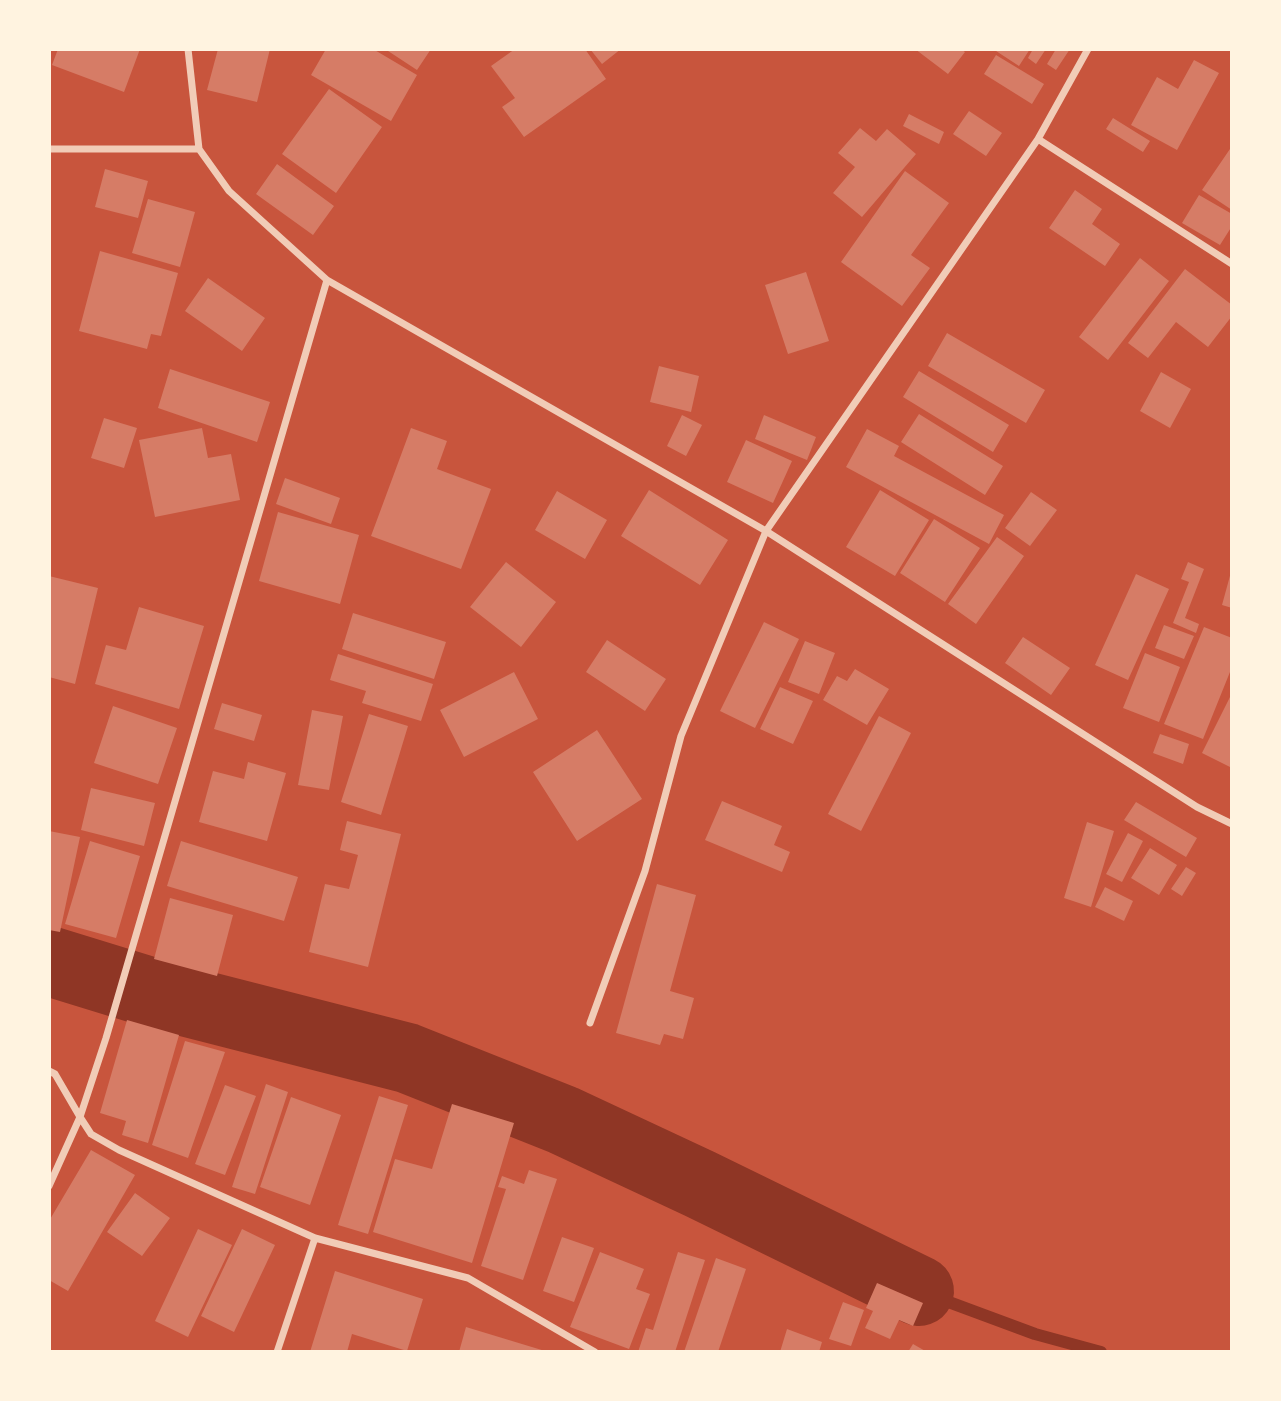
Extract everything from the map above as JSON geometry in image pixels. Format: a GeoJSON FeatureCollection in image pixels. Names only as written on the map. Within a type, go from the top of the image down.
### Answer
{"type":"FeatureCollection","features":[{"type":"Feature","properties":{"kind":"street"},"geometry":{"type":"LineString","coordinates":[[188,49],[200,149],[229,191],[327,280],[766,531],[1197,807],[1232,824]]}},
{"type":"Feature","properties":{"kind":"street"},"geometry":{"type":"LineString","coordinates":[[590,1023],[645,871],[681,736],[766,531],[1038,139],[1088,49]]}},
{"type":"Feature","properties":{"kind":"street"},"geometry":{"type":"LineString","coordinates":[[1038,139],[1232,264]]}},
{"type":"Feature","properties":{"kind":"street"},"geometry":{"type":"LineString","coordinates":[[49,149],[200,149]]}},
{"type":"Feature","properties":{"kind":"street"},"geometry":{"type":"LineString","coordinates":[[49,1186],[80,1116],[106,1038],[327,280]]}},
{"type":"Feature","properties":{"kind":"street"},"geometry":{"type":"LineString","coordinates":[[49,1071],[55,1074],[91,1134],[119,1150],[315,1238],[468,1278],[595,1352]]}},
{"type":"Feature","properties":{"kind":"street"},"geometry":{"type":"LineString","coordinates":[[277,1352],[315,1238]]}},
{"type":"Feature","properties":{"kind":"building"},"geometry":{"type":"Polygon","coordinates":[[[58,49],[140,49],[124,92],[52,65],[58,49]]]}},
{"type":"Feature","properties":{"kind":"building"},"geometry":{"type":"Polygon","coordinates":[[[218,49],[270,49],[257,102],[207,90],[218,49]]]}},
{"type":"Feature","properties":{"kind":"building"},"geometry":{"type":"Polygon","coordinates":[[[326,49],[373,49],[417,75],[391,121],[311,75],[326,49]]]}},
{"type":"Feature","properties":{"kind":"building"},"geometry":{"type":"Polygon","coordinates":[[[385,49],[431,49],[417,70],[385,49]]]}},
{"type":"Feature","properties":{"kind":"building"},"geometry":{"type":"Polygon","coordinates":[[[515,49],[585,49],[606,79],[524,137],[502,107],[515,98],[491,66],[515,49]]]}},
{"type":"Feature","properties":{"kind":"building"},"geometry":{"type":"Polygon","coordinates":[[[590,49],[621,49],[602,64],[590,49]]]}},
{"type":"Feature","properties":{"kind":"building"},"geometry":{"type":"Polygon","coordinates":[[[915,49],[961,49],[965,52],[948,74],[915,49]]]}},
{"type":"Feature","properties":{"kind":"building"},"geometry":{"type":"Polygon","coordinates":[[[993,49],[1030,49],[1019,66],[993,49]]]}},
{"type":"Feature","properties":{"kind":"building"},"geometry":{"type":"Polygon","coordinates":[[[1033,49],[1046,49],[1036,64],[1028,58],[1033,49]]]}},
{"type":"Feature","properties":{"kind":"building"},"geometry":{"type":"Polygon","coordinates":[[[1056,49],[1070,49],[1056,70],[1047,64],[1056,49]]]}},
{"type":"Feature","properties":{"kind":"building"},"geometry":{"type":"Polygon","coordinates":[[[996,55],[1044,84],[1032,104],[984,74],[996,55]]]}},
{"type":"Feature","properties":{"kind":"building"},"geometry":{"type":"Polygon","coordinates":[[[1194,60],[1219,73],[1177,150],[1131,125],[1157,77],[1178,89],[1194,60]]]}},
{"type":"Feature","properties":{"kind":"building"},"geometry":{"type":"Polygon","coordinates":[[[329,89],[382,127],[336,193],[282,154],[329,89]]]}},
{"type":"Feature","properties":{"kind":"building"},"geometry":{"type":"Polygon","coordinates":[[[969,111],[1002,133],[986,156],[953,134],[969,111]]]}},
{"type":"Feature","properties":{"kind":"building"},"geometry":{"type":"Polygon","coordinates":[[[909,114],[944,132],[939,144],[903,126],[909,114]]]}},
{"type":"Feature","properties":{"kind":"building"},"geometry":{"type":"Polygon","coordinates":[[[1113,118],[1150,141],[1143,152],[1106,129],[1113,118]]]}},
{"type":"Feature","properties":{"kind":"building"},"geometry":{"type":"Polygon","coordinates":[[[860,128],[876,141],[887,129],[916,154],[862,217],[833,193],[855,167],[838,153],[860,128]]]}},
{"type":"Feature","properties":{"kind":"building"},"geometry":{"type":"Polygon","coordinates":[[[1232,146],[1232,210],[1202,190],[1232,146]]]}},
{"type":"Feature","properties":{"kind":"building"},"geometry":{"type":"Polygon","coordinates":[[[277,164],[334,206],[313,235],[256,194],[277,164]]]}},
{"type":"Feature","properties":{"kind":"building"},"geometry":{"type":"Polygon","coordinates":[[[105,169],[148,181],[138,218],[95,207],[105,169]]]}},
{"type":"Feature","properties":{"kind":"building"},"geometry":{"type":"Polygon","coordinates":[[[905,171],[949,203],[911,255],[930,268],[902,306],[841,262],[905,171]]]}},
{"type":"Feature","properties":{"kind":"building"},"geometry":{"type":"Polygon","coordinates":[[[1075,190],[1102,209],[1092,224],[1120,244],[1105,266],[1049,228],[1075,190]]]}},
{"type":"Feature","properties":{"kind":"building"},"geometry":{"type":"Polygon","coordinates":[[[1199,195],[1232,214],[1232,226],[1220,245],[1182,223],[1199,195]]]}},
{"type":"Feature","properties":{"kind":"building"},"geometry":{"type":"Polygon","coordinates":[[[148,199],[195,212],[180,267],[132,253],[148,199]]]}},
{"type":"Feature","properties":{"kind":"building"},"geometry":{"type":"Polygon","coordinates":[[[100,251],[178,273],[161,336],[151,334],[147,349],[79,331],[100,251]]]}},
{"type":"Feature","properties":{"kind":"building"},"geometry":{"type":"Polygon","coordinates":[[[1140,258],[1169,281],[1108,360],[1079,337],[1140,258]]]}},
{"type":"Feature","properties":{"kind":"building"},"geometry":{"type":"Polygon","coordinates":[[[1185,269],[1232,305],[1232,316],[1208,347],[1176,322],[1148,358],[1128,343],[1185,269]]]}},
{"type":"Feature","properties":{"kind":"building"},"geometry":{"type":"Polygon","coordinates":[[[806,272],[829,341],[788,354],[765,285],[806,272]]]}},
{"type":"Feature","properties":{"kind":"building"},"geometry":{"type":"Polygon","coordinates":[[[208,278],[265,318],[242,351],[185,311],[208,278]]]}},
{"type":"Feature","properties":{"kind":"building"},"geometry":{"type":"Polygon","coordinates":[[[947,333],[1045,390],[1026,423],[928,366],[947,333]]]}},
{"type":"Feature","properties":{"kind":"building"},"geometry":{"type":"Polygon","coordinates":[[[659,366],[699,376],[691,412],[650,402],[659,366]]]}},
{"type":"Feature","properties":{"kind":"building"},"geometry":{"type":"Polygon","coordinates":[[[170,369],[270,402],[257,442],[158,408],[170,369]]]}},
{"type":"Feature","properties":{"kind":"building"},"geometry":{"type":"Polygon","coordinates":[[[919,371],[1009,425],[993,452],[903,397],[919,371]]]}},
{"type":"Feature","properties":{"kind":"building"},"geometry":{"type":"Polygon","coordinates":[[[1161,372],[1191,389],[1170,428],[1140,411],[1161,372]]]}},
{"type":"Feature","properties":{"kind":"building"},"geometry":{"type":"Polygon","coordinates":[[[919,414],[1003,466],[985,495],[901,442],[919,414]]]}},
{"type":"Feature","properties":{"kind":"building"},"geometry":{"type":"Polygon","coordinates":[[[682,415],[702,425],[686,456],[667,446],[682,415]]]}},
{"type":"Feature","properties":{"kind":"building"},"geometry":{"type":"Polygon","coordinates":[[[764,415],[816,437],[807,460],[755,439],[764,415]]]}},
{"type":"Feature","properties":{"kind":"building"},"geometry":{"type":"Polygon","coordinates":[[[104,418],[137,428],[124,468],[91,458],[104,418]]]}},
{"type":"Feature","properties":{"kind":"building"},"geometry":{"type":"Polygon","coordinates":[[[202,428],[208,458],[231,454],[240,500],[155,517],[139,440],[202,428]]]}},
{"type":"Feature","properties":{"kind":"building"},"geometry":{"type":"Polygon","coordinates":[[[411,428],[447,441],[437,469],[491,489],[461,569],[371,536],[411,428]]]}},
{"type":"Feature","properties":{"kind":"building"},"geometry":{"type":"Polygon","coordinates":[[[867,429],[899,446],[894,456],[1004,515],[989,544],[846,467],[867,429]]]}},
{"type":"Feature","properties":{"kind":"building"},"geometry":{"type":"Polygon","coordinates":[[[746,440],[792,461],[773,503],[727,482],[746,440]]]}},
{"type":"Feature","properties":{"kind":"building"},"geometry":{"type":"Polygon","coordinates":[[[285,478],[340,498],[331,524],[276,504],[285,478]]]}},
{"type":"Feature","properties":{"kind":"building"},"geometry":{"type":"Polygon","coordinates":[[[649,490],[728,540],[700,585],[621,536],[649,490]]]}},
{"type":"Feature","properties":{"kind":"building"},"geometry":{"type":"Polygon","coordinates":[[[880,490],[929,520],[895,576],[846,547],[880,490]]]}},
{"type":"Feature","properties":{"kind":"building"},"geometry":{"type":"Polygon","coordinates":[[[557,491],[607,520],[585,559],[535,530],[557,491]]]}},
{"type":"Feature","properties":{"kind":"building"},"geometry":{"type":"Polygon","coordinates":[[[1031,492],[1057,510],[1030,546],[1005,528],[1031,492]]]}},
{"type":"Feature","properties":{"kind":"building"},"geometry":{"type":"Polygon","coordinates":[[[278,512],[359,535],[340,604],[259,581],[278,512]]]}},
{"type":"Feature","properties":{"kind":"building"},"geometry":{"type":"Polygon","coordinates":[[[934,519],[980,548],[945,602],[900,573],[934,519]]]}},
{"type":"Feature","properties":{"kind":"building"},"geometry":{"type":"Polygon","coordinates":[[[997,537],[1024,556],[976,624],[948,604],[997,537]]]}},
{"type":"Feature","properties":{"kind":"building"},"geometry":{"type":"Polygon","coordinates":[[[506,562],[556,602],[521,647],[470,607],[506,562]]]}},
{"type":"Feature","properties":{"kind":"building"},"geometry":{"type":"Polygon","coordinates":[[[1188,562],[1204,569],[1185,618],[1199,624],[1196,633],[1173,623],[1189,582],[1181,579],[1188,562]]]}},
{"type":"Feature","properties":{"kind":"building"},"geometry":{"type":"Polygon","coordinates":[[[1232,573],[1232,608],[1222,605],[1232,573]]]}},
{"type":"Feature","properties":{"kind":"building"},"geometry":{"type":"Polygon","coordinates":[[[1136,574],[1169,589],[1128,680],[1095,665],[1136,574]]]}},
{"type":"Feature","properties":{"kind":"building"},"geometry":{"type":"Polygon","coordinates":[[[49,576],[98,588],[75,684],[49,677],[49,576]]]}},
{"type":"Feature","properties":{"kind":"building"},"geometry":{"type":"Polygon","coordinates":[[[139,607],[204,626],[179,709],[95,684],[106,645],[126,650],[139,607]]]}},
{"type":"Feature","properties":{"kind":"building"},"geometry":{"type":"Polygon","coordinates":[[[353,613],[446,642],[434,679],[342,649],[353,613]]]}},
{"type":"Feature","properties":{"kind":"building"},"geometry":{"type":"Polygon","coordinates":[[[764,622],[799,639],[755,728],[720,711],[764,622]]]}},
{"type":"Feature","properties":{"kind":"building"},"geometry":{"type":"Polygon","coordinates":[[[1164,625],[1194,636],[1184,659],[1155,648],[1164,625]]]}},
{"type":"Feature","properties":{"kind":"building"},"geometry":{"type":"Polygon","coordinates":[[[1204,627],[1232,638],[1232,667],[1203,739],[1164,724],[1204,627]]]}},
{"type":"Feature","properties":{"kind":"building"},"geometry":{"type":"Polygon","coordinates":[[[1023,637],[1070,668],[1051,695],[1005,663],[1023,637]]]}},
{"type":"Feature","properties":{"kind":"building"},"geometry":{"type":"Polygon","coordinates":[[[607,640],[666,679],[645,711],[586,672],[607,640]]]}},
{"type":"Feature","properties":{"kind":"building"},"geometry":{"type":"Polygon","coordinates":[[[805,641],[835,653],[819,694],[788,682],[805,641]]]}},
{"type":"Feature","properties":{"kind":"building"},"geometry":{"type":"Polygon","coordinates":[[[1145,653],[1180,667],[1159,722],[1123,708],[1145,653]]]}},
{"type":"Feature","properties":{"kind":"building"},"geometry":{"type":"Polygon","coordinates":[[[338,654],[433,684],[421,721],[362,703],[366,691],[330,680],[338,654]]]}},
{"type":"Feature","properties":{"kind":"building"},"geometry":{"type":"Polygon","coordinates":[[[855,669],[889,689],[867,725],[823,700],[837,676],[847,681],[855,669]]]}},
{"type":"Feature","properties":{"kind":"building"},"geometry":{"type":"Polygon","coordinates":[[[514,672],[538,719],[464,757],[440,710],[514,672]]]}},
{"type":"Feature","properties":{"kind":"building"},"geometry":{"type":"Polygon","coordinates":[[[780,687],[813,701],[793,744],[760,729],[780,687]]]}},
{"type":"Feature","properties":{"kind":"building"},"geometry":{"type":"Polygon","coordinates":[[[1232,693],[1232,768],[1202,753],[1232,693]]]}},
{"type":"Feature","properties":{"kind":"building"},"geometry":{"type":"Polygon","coordinates":[[[222,703],[262,715],[254,741],[214,729],[222,703]]]}},
{"type":"Feature","properties":{"kind":"building"},"geometry":{"type":"Polygon","coordinates":[[[113,706],[177,728],[158,784],[94,763],[113,706]]]}},
{"type":"Feature","properties":{"kind":"building"},"geometry":{"type":"Polygon","coordinates":[[[312,710],[343,716],[329,790],[298,785],[312,710]]]}},
{"type":"Feature","properties":{"kind":"building"},"geometry":{"type":"Polygon","coordinates":[[[369,714],[408,726],[381,815],[341,802],[369,714]]]}},
{"type":"Feature","properties":{"kind":"building"},"geometry":{"type":"Polygon","coordinates":[[[879,716],[911,733],[861,831],[828,814],[879,716]]]}},
{"type":"Feature","properties":{"kind":"building"},"geometry":{"type":"Polygon","coordinates":[[[597,730],[642,799],[577,841],[533,772],[597,730]]]}},
{"type":"Feature","properties":{"kind":"building"},"geometry":{"type":"Polygon","coordinates":[[[1160,734],[1189,744],[1183,764],[1153,753],[1160,734]]]}},
{"type":"Feature","properties":{"kind":"building"},"geometry":{"type":"Polygon","coordinates":[[[248,762],[286,773],[267,841],[199,822],[213,771],[244,779],[248,762]]]}},
{"type":"Feature","properties":{"kind":"building"},"geometry":{"type":"Polygon","coordinates":[[[91,788],[155,803],[144,846],[81,830],[91,788]]]}},
{"type":"Feature","properties":{"kind":"building"},"geometry":{"type":"Polygon","coordinates":[[[722,801],[782,826],[774,845],[790,852],[782,872],[705,840],[722,801]]]}},
{"type":"Feature","properties":{"kind":"building"},"geometry":{"type":"Polygon","coordinates":[[[1136,802],[1197,838],[1186,857],[1124,820],[1136,802]]]}},
{"type":"Feature","properties":{"kind":"building"},"geometry":{"type":"Polygon","coordinates":[[[347,821],[401,834],[368,967],[309,952],[325,884],[349,889],[358,855],[340,850],[347,821]]]}},
{"type":"Feature","properties":{"kind":"building"},"geometry":{"type":"Polygon","coordinates":[[[1087,822],[1114,831],[1091,907],[1064,898],[1087,822]]]}},
{"type":"Feature","properties":{"kind":"building"},"geometry":{"type":"Polygon","coordinates":[[[49,831],[80,837],[60,932],[49,930],[49,831]]]}},
{"type":"Feature","properties":{"kind":"building"},"geometry":{"type":"Polygon","coordinates":[[[1128,833],[1143,841],[1122,882],[1106,874],[1128,833]]]}},
{"type":"Feature","properties":{"kind":"building"},"geometry":{"type":"Polygon","coordinates":[[[90,841],[140,856],[116,938],[65,924],[90,841]]]}},
{"type":"Feature","properties":{"kind":"building"},"geometry":{"type":"Polygon","coordinates":[[[181,841],[298,877],[284,921],[167,886],[181,841]]]}},
{"type":"Feature","properties":{"kind":"building"},"geometry":{"type":"Polygon","coordinates":[[[1150,848],[1177,865],[1159,895],[1131,878],[1150,848]]]}},
{"type":"Feature","properties":{"kind":"building"},"geometry":{"type":"Polygon","coordinates":[[[1186,867],[1196,873],[1182,896],[1171,889],[1186,867]]]}},
{"type":"Feature","properties":{"kind":"building"},"geometry":{"type":"Polygon","coordinates":[[[657,884],[696,895],[670,991],[694,998],[683,1039],[664,1034],[660,1045],[616,1033],[657,884]]]}},
{"type":"Feature","properties":{"kind":"building"},"geometry":{"type":"Polygon","coordinates":[[[1105,887],[1133,901],[1124,921],[1095,907],[1105,887]]]}},
{"type":"Feature","properties":{"kind":"building"},"geometry":{"type":"Polygon","coordinates":[[[170,898],[233,915],[217,976],[154,959],[170,898]]]}},
{"type":"Feature","properties":{"kind":"building"},"geometry":{"type":"Polygon","coordinates":[[[127,1020],[179,1035],[148,1143],[122,1135],[126,1121],[100,1113],[127,1020]]]}},
{"type":"Feature","properties":{"kind":"building"},"geometry":{"type":"Polygon","coordinates":[[[185,1041],[225,1052],[188,1158],[152,1145],[185,1041]]]}},
{"type":"Feature","properties":{"kind":"building"},"geometry":{"type":"Polygon","coordinates":[[[266,1084],[288,1092],[255,1194],[232,1187],[266,1084]]]}},
{"type":"Feature","properties":{"kind":"building"},"geometry":{"type":"Polygon","coordinates":[[[225,1085],[256,1096],[225,1175],[195,1164],[225,1085]]]}},
{"type":"Feature","properties":{"kind":"building"},"geometry":{"type":"Polygon","coordinates":[[[379,1096],[408,1105],[368,1234],[338,1225],[379,1096]]]}},
{"type":"Feature","properties":{"kind":"building"},"geometry":{"type":"Polygon","coordinates":[[[291,1097],[341,1115],[310,1205],[260,1187],[291,1097]]]}},
{"type":"Feature","properties":{"kind":"building"},"geometry":{"type":"Polygon","coordinates":[[[452,1104],[514,1123],[472,1263],[373,1232],[395,1159],[432,1169],[452,1104]]]}},
{"type":"Feature","properties":{"kind":"building"},"geometry":{"type":"Polygon","coordinates":[[[91,1150],[135,1175],[68,1291],[49,1280],[49,1221],[91,1150]]]}},
{"type":"Feature","properties":{"kind":"building"},"geometry":{"type":"Polygon","coordinates":[[[529,1170],[557,1179],[523,1280],[481,1266],[506,1189],[498,1187],[502,1176],[524,1184],[529,1170]]]}},
{"type":"Feature","properties":{"kind":"building"},"geometry":{"type":"Polygon","coordinates":[[[135,1193],[170,1218],[142,1256],[107,1232],[135,1193]]]}},
{"type":"Feature","properties":{"kind":"building"},"geometry":{"type":"Polygon","coordinates":[[[198,1229],[232,1245],[188,1337],[155,1321],[198,1229]]]}},
{"type":"Feature","properties":{"kind":"building"},"geometry":{"type":"Polygon","coordinates":[[[242,1229],[275,1245],[234,1332],[201,1316],[242,1229]]]}},
{"type":"Feature","properties":{"kind":"building"},"geometry":{"type":"Polygon","coordinates":[[[562,1237],[594,1248],[574,1302],[543,1291],[562,1237]]]}},
{"type":"Feature","properties":{"kind":"building"},"geometry":{"type":"Polygon","coordinates":[[[600,1252],[644,1269],[636,1289],[650,1294],[629,1349],[570,1327],[600,1252]]]}},
{"type":"Feature","properties":{"kind":"building"},"geometry":{"type":"Polygon","coordinates":[[[678,1252],[705,1260],[675,1352],[638,1352],[646,1328],[653,1330],[678,1252]]]}},
{"type":"Feature","properties":{"kind":"building"},"geometry":{"type":"Polygon","coordinates":[[[716,1258],[746,1269],[718,1352],[684,1352],[716,1258]]]}},
{"type":"Feature","properties":{"kind":"building"},"geometry":{"type":"Polygon","coordinates":[[[335,1271],[423,1299],[407,1351],[352,1334],[347,1352],[310,1352],[335,1271]]]}},
{"type":"Feature","properties":{"kind":"building"},"geometry":{"type":"Polygon","coordinates":[[[877,1283],[923,1303],[913,1326],[899,1320],[890,1339],[865,1328],[873,1311],[866,1308],[877,1283]]]}},
{"type":"Feature","properties":{"kind":"building"},"geometry":{"type":"Polygon","coordinates":[[[843,1302],[864,1310],[851,1346],[829,1339],[843,1302]]]}},
{"type":"Feature","properties":{"kind":"building"},"geometry":{"type":"Polygon","coordinates":[[[466,1327],[545,1351],[545,1352],[459,1352],[466,1327]]]}},
{"type":"Feature","properties":{"kind":"building"},"geometry":{"type":"Polygon","coordinates":[[[787,1329],[822,1342],[819,1352],[780,1352],[787,1329]]]}},
{"type":"Feature","properties":{"kind":"building"},"geometry":{"type":"Polygon","coordinates":[[[913,1344],[927,1352],[908,1352],[913,1344]]]}},
{"type":"Feature","properties":{"kind":"waterway"},"geometry":{"type":"LineString","coordinates":[[49,961],[153,993],[407,1058],[563,1120],[919,1291]]}},
{"type":"Feature","properties":{"kind":"waterway"},"geometry":{"type":"LineString","coordinates":[[919,1291],[1035,1334],[1101,1352]]}}]}
